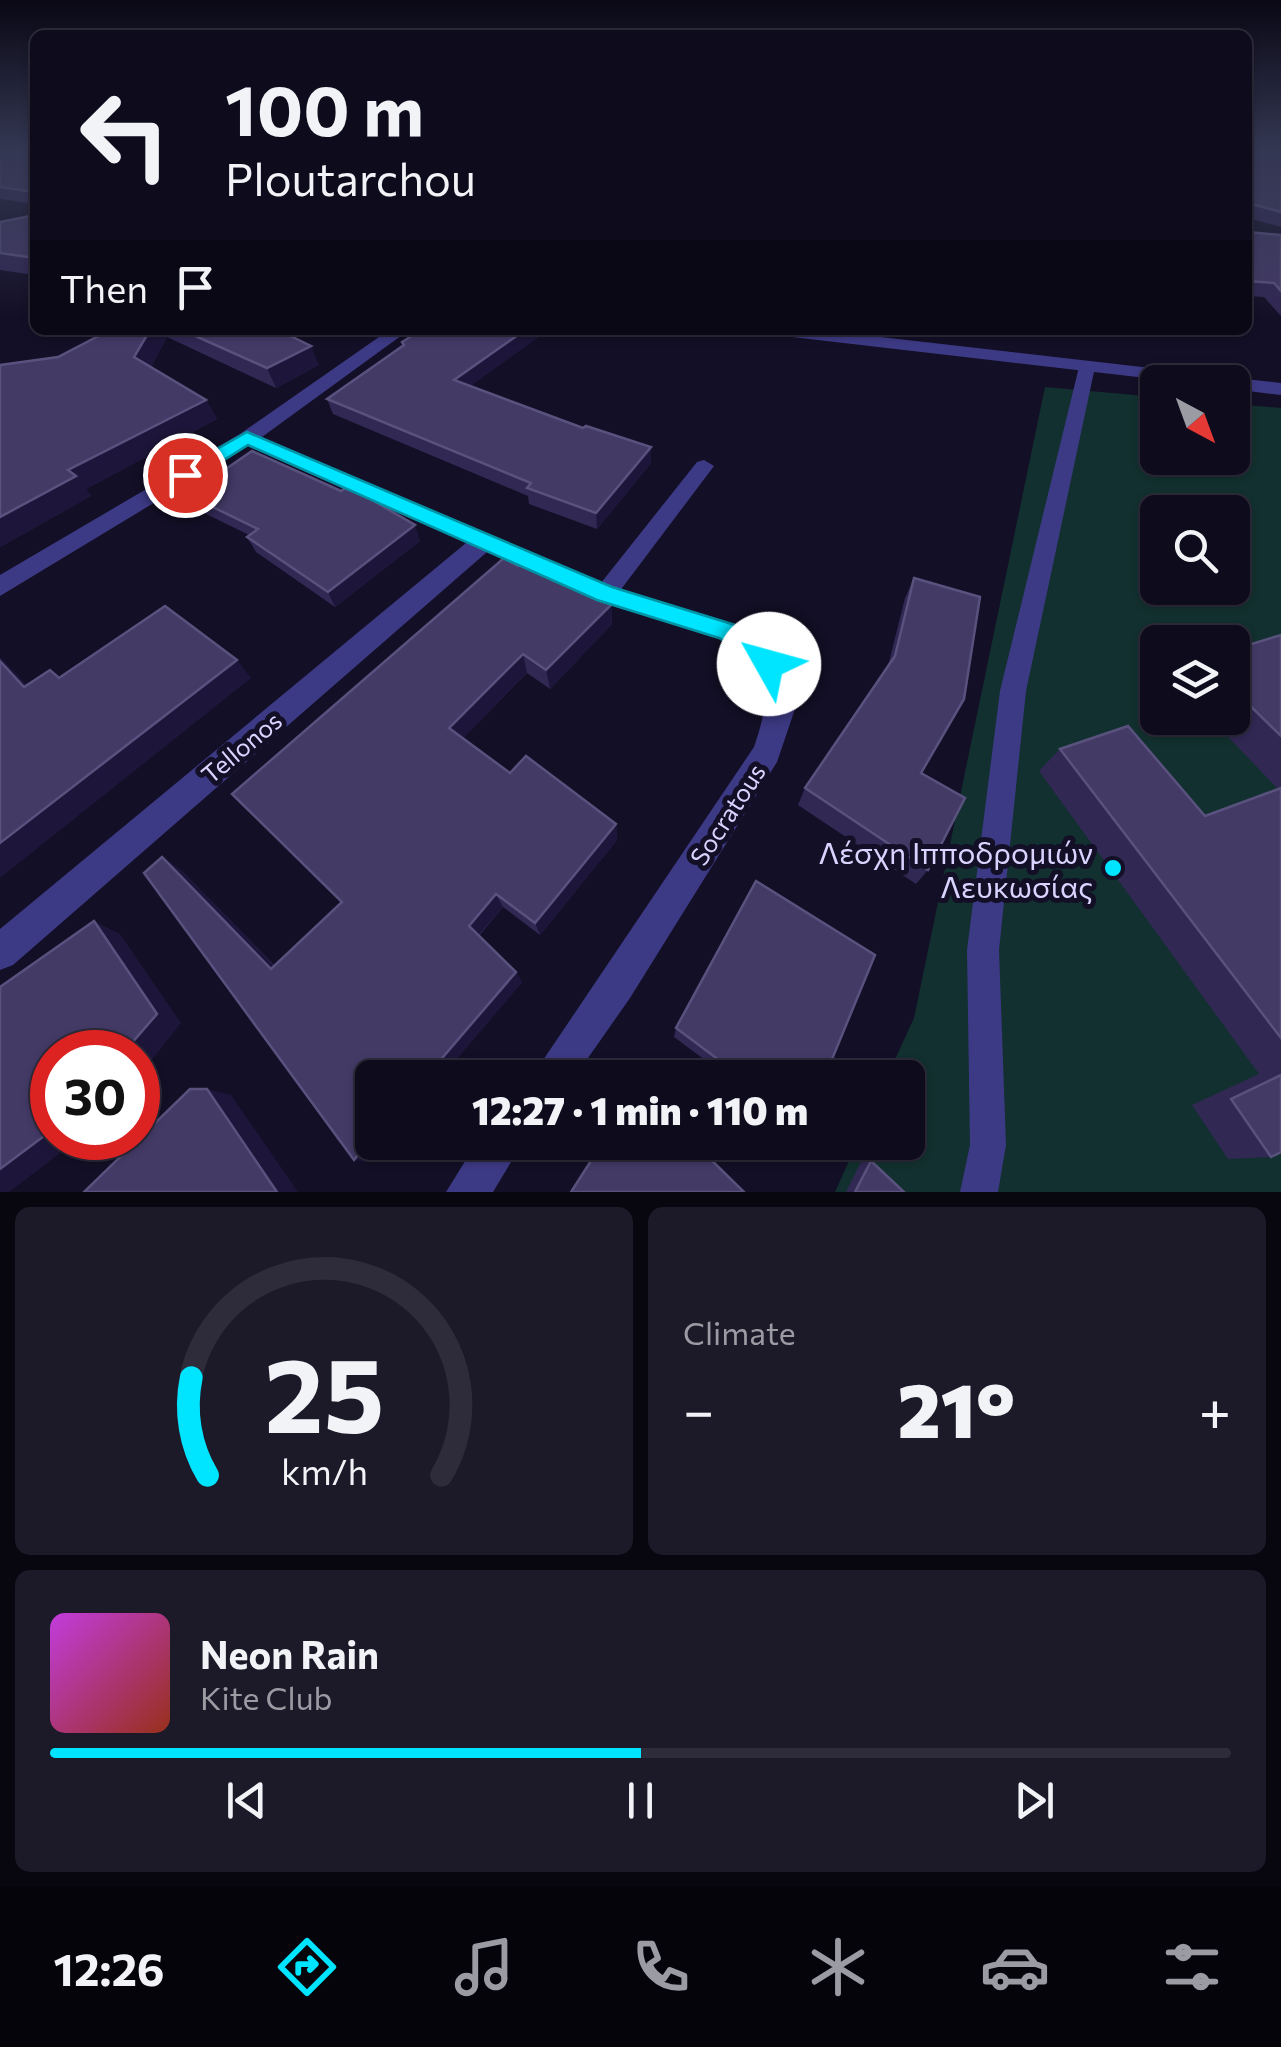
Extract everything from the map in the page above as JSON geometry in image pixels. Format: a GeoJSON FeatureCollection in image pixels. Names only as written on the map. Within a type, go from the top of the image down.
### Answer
{"type":"FeatureCollection","features":[{"type":"Feature","properties":{"kind":"street"},"geometry":{"type":"LineString","coordinates":[[0,586],[247,438],[393,335]]}},
{"type":"Feature","properties":{"kind":"street"},"geometry":{"type":"LineString","coordinates":[[817,335],[1140,373]]}},
{"type":"Feature","properties":{"kind":"street"},"geometry":{"type":"LineString","coordinates":[[1250,385],[1281,389]]}},
{"type":"Feature","properties":{"kind":"street","name":"Socratous"},"geometry":{"type":"LineString","coordinates":[[247,438],[605,594],[727,631],[753,646],[769,664],[781,709],[767,753],[617,985],[563,1060]]}},
{"type":"Feature","properties":{"kind":"street","name":"Tellonos"},"geometry":{"type":"LineString","coordinates":[[0,952],[482,543]]}},
{"type":"Feature","properties":{"kind":"street"},"geometry":{"type":"LineString","coordinates":[[468,1192],[490,1160]]}},
{"type":"Feature","properties":{"kind":"lane"},"geometry":{"type":"LineString","coordinates":[[979,1192],[988,1145],[983,950],[1013,691],[1087,367]]}},
{"type":"Feature","properties":{"kind":"lane"},"geometry":{"type":"LineString","coordinates":[[605,594],[704,466]]}},
{"type":"Feature","properties":{"kind":"green space","name":"Λέσχη Ιπποδρομιών Λευκωσίας"},"geometry":{"type":"Polygon","coordinates":[[[1045,387],[1140,395],[1140,475],[1250,475],[1250,405],[1281,408],[1281,1192],[835,1192],[849,1160],[925,1160],[925,1060],[895,1060],[914,1018],[1045,387]]]}},
{"type":"Feature","properties":{"kind":"building"},"geometry":{"type":"Polygon","coordinates":[[[1258,206],[1281,206],[1281,212],[1258,206]]]}},
{"type":"Feature","properties":{"kind":"building"},"geometry":{"type":"Polygon","coordinates":[[[30,216],[30,257],[0,253],[0,222],[30,216]]]}},
{"type":"Feature","properties":{"kind":"building"},"geometry":{"type":"Polygon","coordinates":[[[1252,232],[1281,235],[1281,291],[1274,283],[1252,281],[1252,232]]]}},
{"type":"Feature","properties":{"kind":"building"},"geometry":{"type":"Polygon","coordinates":[[[100,335],[147,335],[134,357],[206,400],[68,470],[76,476],[0,517],[0,365],[58,357],[100,335]]]}},
{"type":"Feature","properties":{"kind":"building"},"geometry":{"type":"Polygon","coordinates":[[[193,335],[288,335],[311,346],[267,368],[193,335]]]}},
{"type":"Feature","properties":{"kind":"building"},"geometry":{"type":"Polygon","coordinates":[[[413,335],[518,335],[454,380],[583,428],[651,447],[596,513],[527,488],[531,483],[327,399],[404,345],[402,342],[413,335]]]}},
{"type":"Feature","properties":{"kind":"building"},"geometry":{"type":"Polygon","coordinates":[[[252,451],[341,491],[348,486],[415,525],[328,592],[247,537],[258,529],[188,495],[252,451]]]}},
{"type":"Feature","properties":{"kind":"building"},"geometry":{"type":"Polygon","coordinates":[[[530,557],[569,574],[565,578],[611,605],[546,670],[523,654],[449,728],[510,773],[526,756],[616,824],[535,923],[496,894],[469,926],[516,972],[440,1060],[355,1060],[354,1160],[144,873],[162,857],[271,969],[342,902],[232,794],[504,558],[518,566],[530,557]]]}},
{"type":"Feature","properties":{"kind":"building"},"geometry":{"type":"Polygon","coordinates":[[[914,578],[980,597],[964,699],[921,773],[965,798],[928,870],[805,788],[895,656],[914,578]]]}},
{"type":"Feature","properties":{"kind":"building"},"geometry":{"type":"Polygon","coordinates":[[[165,606],[237,660],[0,843],[0,661],[24,687],[50,670],[59,678],[165,606]]]}},
{"type":"Feature","properties":{"kind":"building"},"geometry":{"type":"Polygon","coordinates":[[[1281,635],[1281,736],[1250,706],[1250,644],[1281,635]]]}},
{"type":"Feature","properties":{"kind":"building"},"geometry":{"type":"Polygon","coordinates":[[[1128,726],[1205,816],[1281,788],[1281,1038],[1060,749],[1128,726]]]}},
{"type":"Feature","properties":{"kind":"building"},"geometry":{"type":"Polygon","coordinates":[[[756,881],[875,955],[832,1060],[719,1060],[676,1028],[756,881]]]}},
{"type":"Feature","properties":{"kind":"building"},"geometry":{"type":"Polygon","coordinates":[[[94,921],[157,1014],[143,1030],[30,1030],[30,1146],[0,1169],[0,987],[94,921]]]}},
{"type":"Feature","properties":{"kind":"building"},"geometry":{"type":"Polygon","coordinates":[[[1281,1075],[1281,1152],[1271,1157],[1231,1099],[1281,1075]]]}},
{"type":"Feature","properties":{"kind":"building"},"geometry":{"type":"Polygon","coordinates":[[[190,1089],[207,1089],[277,1192],[84,1192],[117,1160],[160,1160],[160,1118],[190,1089]]]}},
{"type":"Feature","properties":{"kind":"building"},"geometry":{"type":"Polygon","coordinates":[[[591,1160],[711,1160],[744,1192],[571,1192],[591,1160]]]}},
{"type":"Feature","properties":{"kind":"building"},"geometry":{"type":"Polygon","coordinates":[[[871,1161],[904,1192],[855,1192],[871,1161]]]}},
{"type":"Feature","properties":{"kind":"place","name":"Λέσχη Ιπποδρομιών Λευκωσίας"},"geometry":{"type":"Point","coordinates":[1113,868]}},
{"type":"Feature","properties":{"kind":"route"},"geometry":{"type":"LineString","coordinates":[[185,475],[247,438],[605,594],[727,631],[753,646],[769,664]]}}]}
